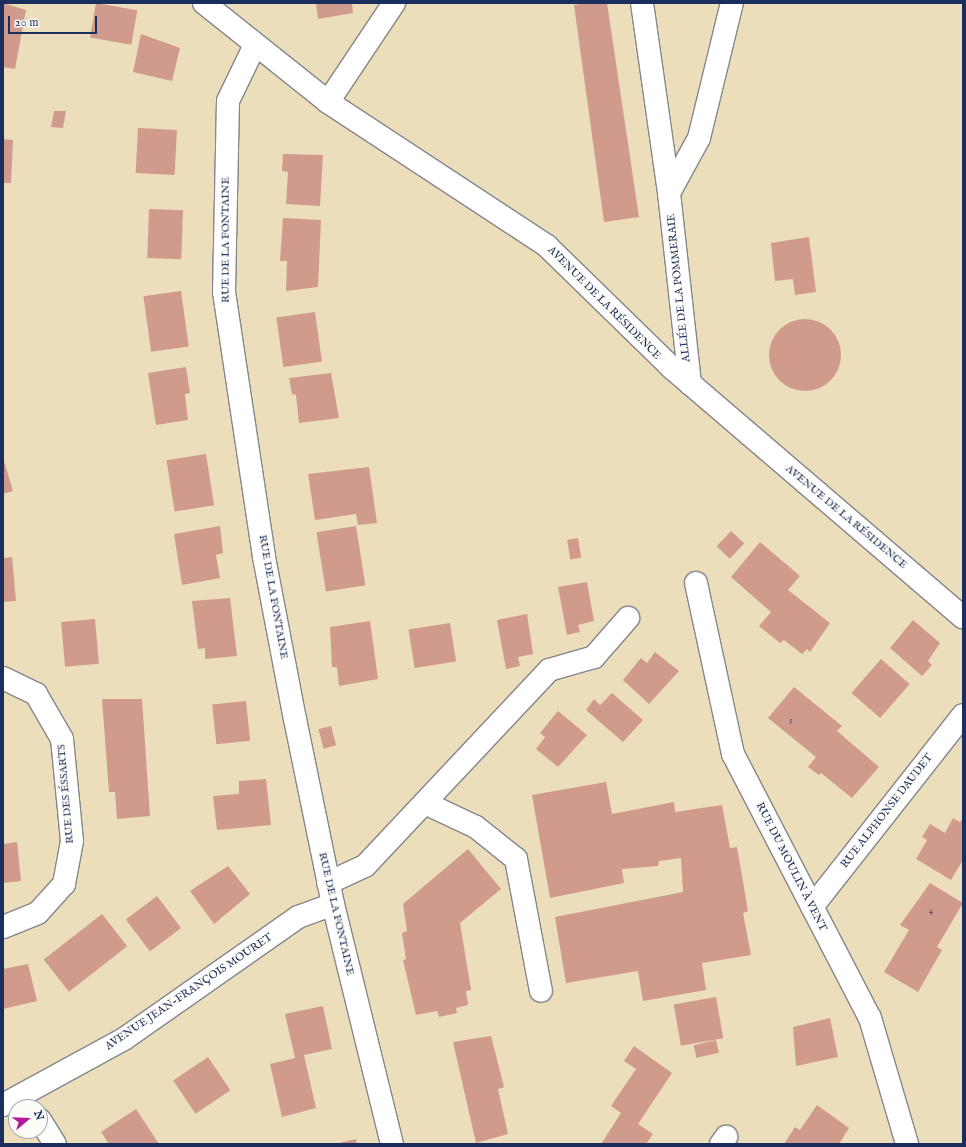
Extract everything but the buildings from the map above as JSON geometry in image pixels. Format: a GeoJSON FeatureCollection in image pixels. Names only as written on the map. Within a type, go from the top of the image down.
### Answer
{"type":"FeatureCollection","features":[{"type":"Feature","properties":{"kind":"street","name":"AVENUE DE LA RÉSIDENCE"},"geometry":{"type":"LineString","coordinates":[[204,3],[254,47],[328,102],[547,246],[690,384],[963,617]]}},
{"type":"Feature","properties":{"kind":"street"},"geometry":{"type":"LineString","coordinates":[[328,102],[394,3]]}},
{"type":"Feature","properties":{"kind":"street","name":"ALLÉE DE LA POMMERAIE"},"geometry":{"type":"LineString","coordinates":[[642,3],[669,192],[690,384]]}},
{"type":"Feature","properties":{"kind":"street"},"geometry":{"type":"LineString","coordinates":[[669,192],[699,138],[732,3]]}},
{"type":"Feature","properties":{"kind":"street","name":"RUE DE LA FONTAINE"},"geometry":{"type":"LineString","coordinates":[[254,47],[228,101],[224,292],[264,557],[330,893],[392,1144]]}},
{"type":"Feature","properties":{"kind":"street","name":"RUE DU MOULIN À VENT"},"geometry":{"type":"LineString","coordinates":[[696,583],[733,754],[870,1018],[907,1144]]}},
{"type":"Feature","properties":{"kind":"street","name":"AVENUE JEAN-FRANÇOIS MOURET"},"geometry":{"type":"LineString","coordinates":[[31,1099],[124,1039],[298,917],[365,866],[549,670],[594,658],[628,618]]}},
{"type":"Feature","properties":{"kind":"street","name":"RUE DES ÉSSARTS"},"geometry":{"type":"LineString","coordinates":[[3,678],[36,694],[62,739],[72,840],[64,884],[38,913],[3,927]]}},
{"type":"Feature","properties":{"kind":"street","name":"RUE ALPHONSE DAUDET"},"geometry":{"type":"LineString","coordinates":[[812,908],[963,715]]}},
{"type":"Feature","properties":{"kind":"street"},"geometry":{"type":"LineString","coordinates":[[425,803],[476,827],[516,859],[541,991]]}},
{"type":"Feature","properties":{"kind":"street"},"geometry":{"type":"LineString","coordinates":[[48,1133],[55,1144]]}}]}
